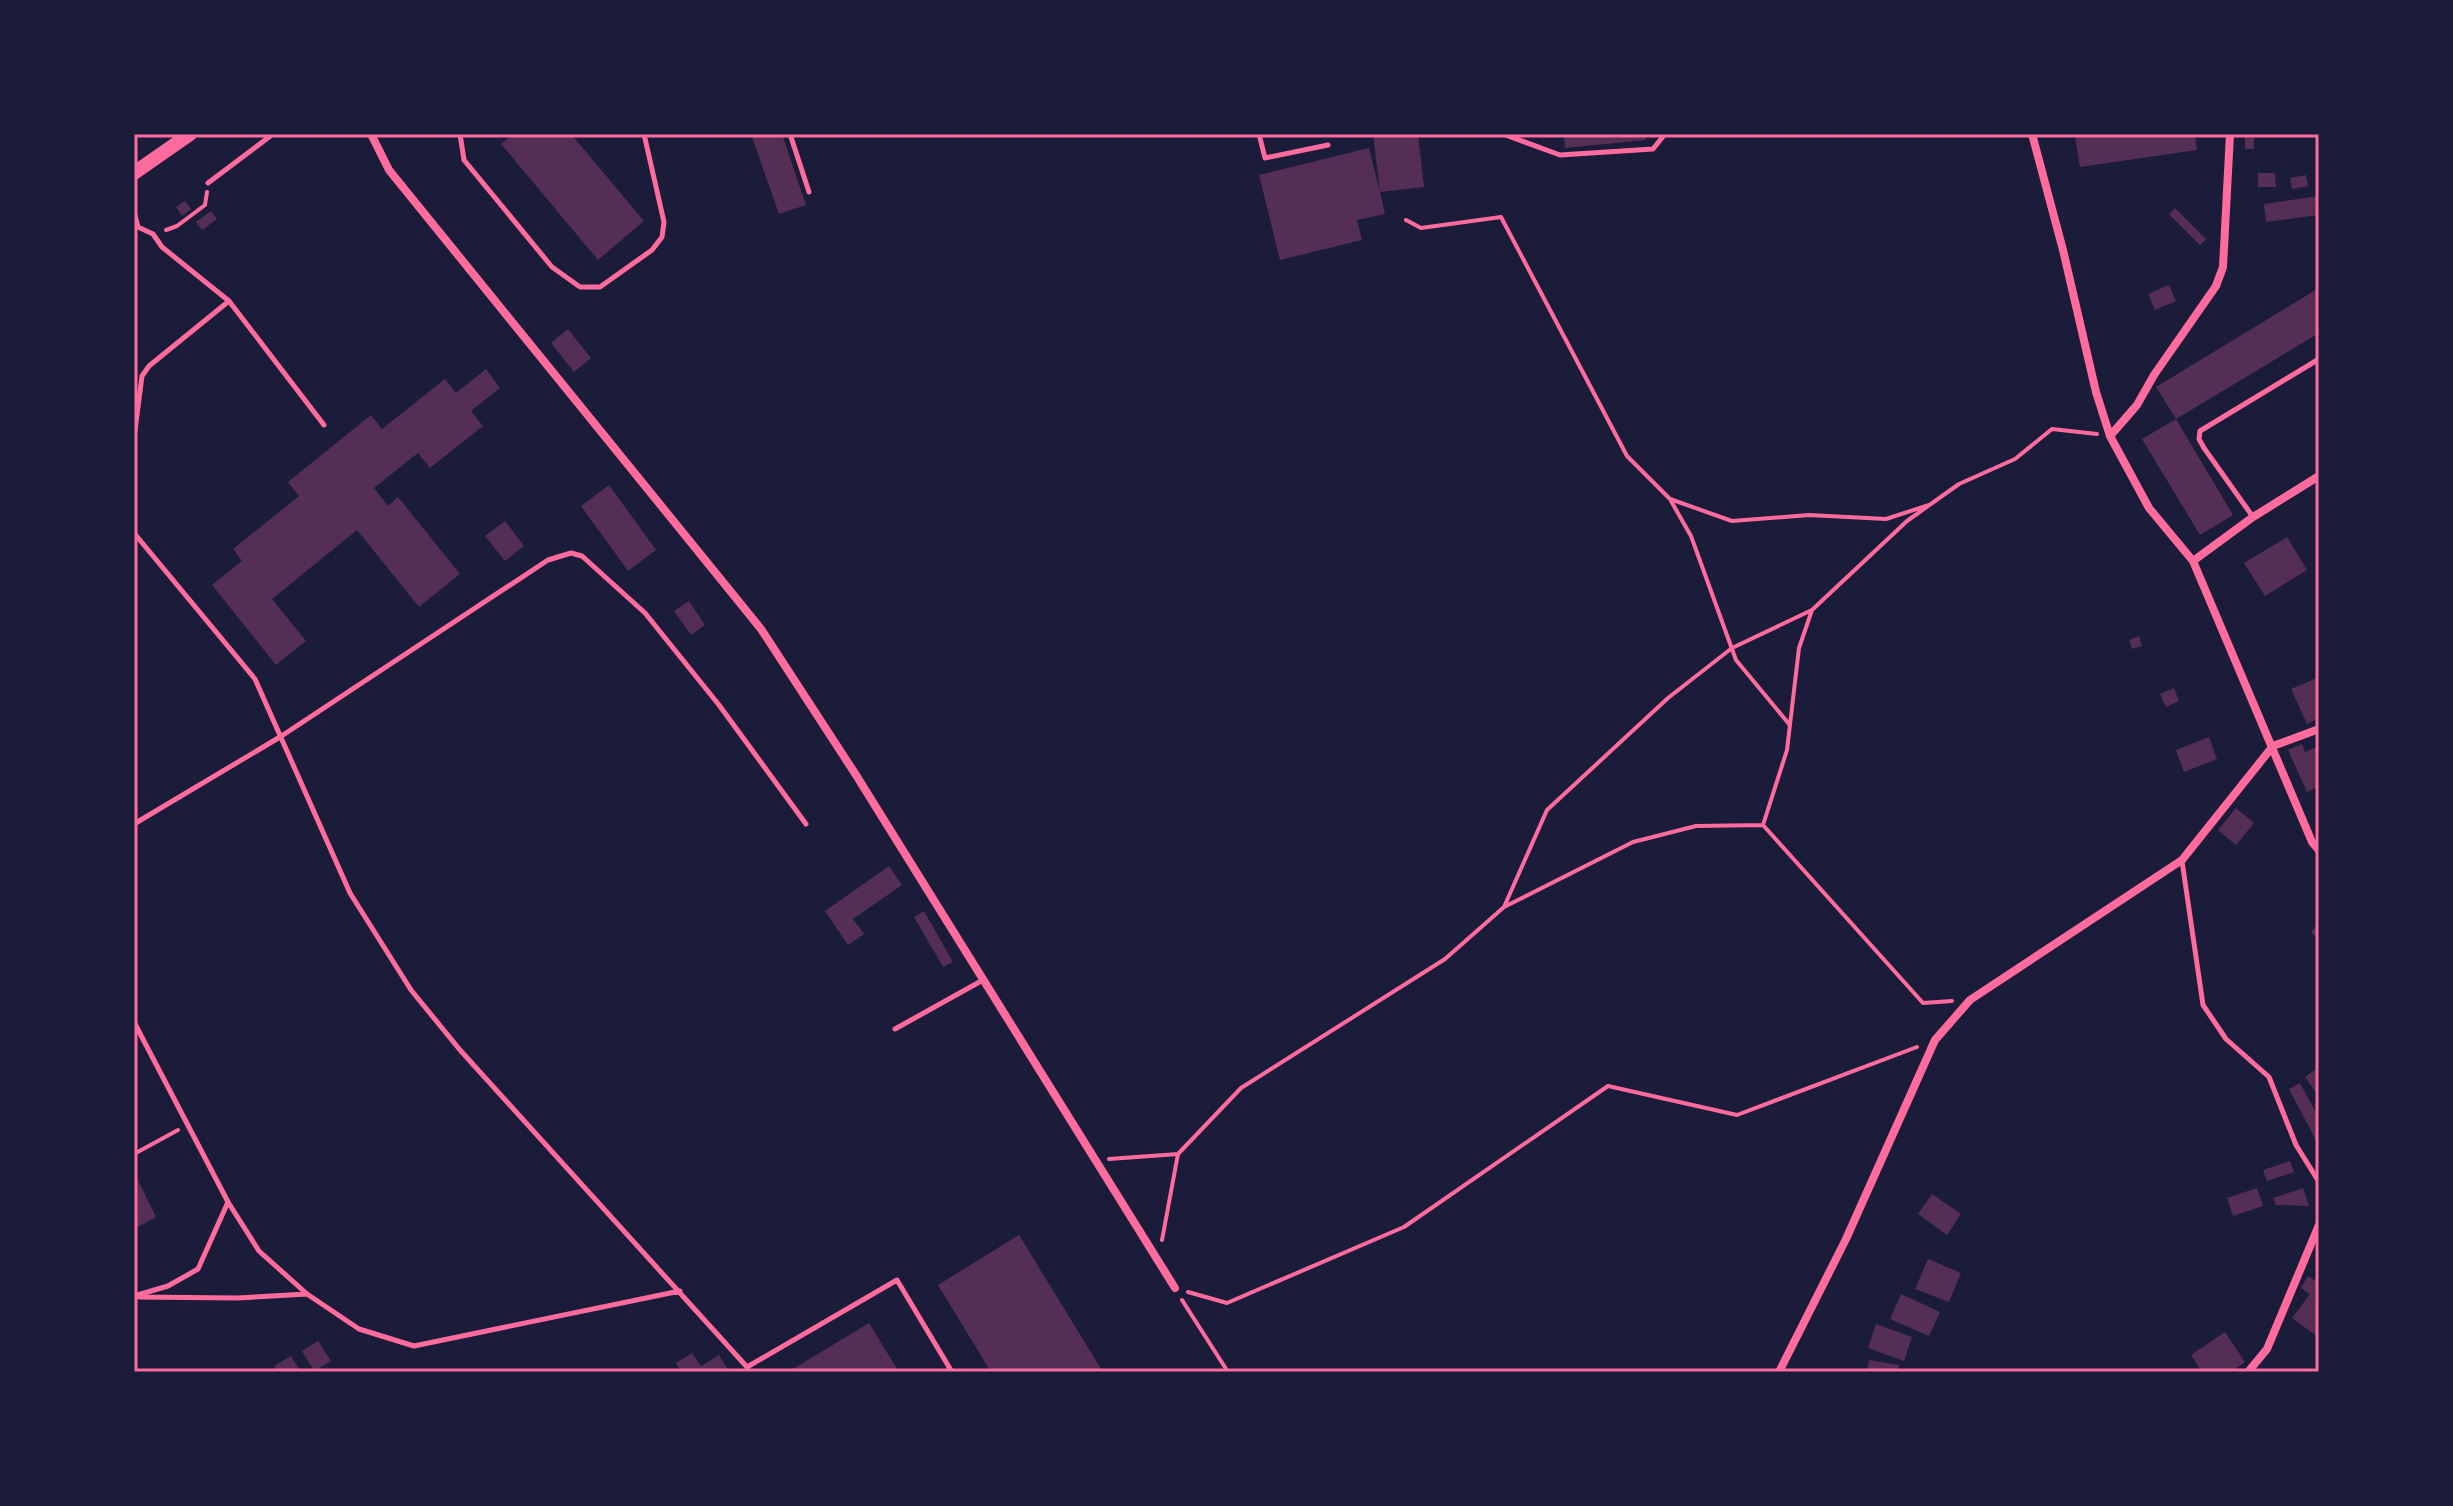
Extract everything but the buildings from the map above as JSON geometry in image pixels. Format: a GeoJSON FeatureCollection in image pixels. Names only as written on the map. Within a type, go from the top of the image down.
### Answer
{"type":"FeatureCollection","features":[{"type":"Feature","properties":{"kind":"main road"},"geometry":{"type":"LineString","coordinates":[[134,173],[190,134]]}},
{"type":"Feature","properties":{"kind":"street"},"geometry":{"type":"LineString","coordinates":[[371,134],[389,170],[761,629],[856,775],[1175,1288]]}},
{"type":"Feature","properties":{"kind":"street"},"geometry":{"type":"LineString","coordinates":[[2032,134],[2096,392],[2110,436],[2149,508],[2193,561],[2312,842],[2319,850]]}},
{"type":"Feature","properties":{"kind":"street"},"geometry":{"type":"LineString","coordinates":[[2110,436],[2137,405],[2154,375],[2216,286],[2223,267],[2230,134]]}},
{"type":"Feature","properties":{"kind":"street"},"geometry":{"type":"LineString","coordinates":[[2193,561],[2253,517],[2319,476]]}},
{"type":"Feature","properties":{"kind":"street"},"geometry":{"type":"LineString","coordinates":[[1779,1372],[1846,1239],[1935,1040],[1970,1000],[2182,860],[2273,746],[2319,729]]}},
{"type":"Feature","properties":{"kind":"street"},"geometry":{"type":"LineString","coordinates":[[2248,1372],[2267,1349],[2319,1225]]}},
{"type":"Feature","properties":{"kind":"lane"},"geometry":{"type":"LineString","coordinates":[[208,183],[273,134]]}},
{"type":"Feature","properties":{"kind":"lane"},"geometry":{"type":"LineString","coordinates":[[460,134],[464,160],[552,267],[580,287],[600,287],[652,250],[662,237],[664,222],[644,134]]}},
{"type":"Feature","properties":{"kind":"lane"},"geometry":{"type":"LineString","coordinates":[[790,134],[809,192]]}},
{"type":"Feature","properties":{"kind":"lane"},"geometry":{"type":"LineString","coordinates":[[1259,134],[1265,158],[1328,145]]}},
{"type":"Feature","properties":{"kind":"lane"},"geometry":{"type":"LineString","coordinates":[[1503,134],[1560,155],[1653,149],[1665,134]]}},
{"type":"Feature","properties":{"kind":"lane"},"geometry":{"type":"LineString","coordinates":[[134,212],[138,227],[153,234],[162,247],[229,301],[324,425]]}},
{"type":"Feature","properties":{"kind":"lane"},"geometry":{"type":"LineString","coordinates":[[134,438],[142,376],[149,366],[229,301]]}},
{"type":"Feature","properties":{"kind":"lane"},"geometry":{"type":"LineString","coordinates":[[2253,517],[2204,448],[2199,439],[2200,431],[2319,359]]}},
{"type":"Feature","properties":{"kind":"lane"},"geometry":{"type":"LineString","coordinates":[[134,533],[255,679],[350,893],[411,990],[460,1050],[747,1367],[897,1280],[952,1372]]}},
{"type":"Feature","properties":{"kind":"lane"},"geometry":{"type":"LineString","coordinates":[[134,824],[280,737],[548,560],[571,553],[582,556],[645,613],[719,705],[806,824]]}},
{"type":"Feature","properties":{"kind":"lane"},"geometry":{"type":"LineString","coordinates":[[2182,860],[2203,1005],[2226,1039],[2269,1077],[2296,1145],[2319,1182]]}},
{"type":"Feature","properties":{"kind":"lane"},"geometry":{"type":"LineString","coordinates":[[895,1029],[984,980]]}},
{"type":"Feature","properties":{"kind":"lane"},"geometry":{"type":"LineString","coordinates":[[134,1022],[228,1202],[259,1251],[307,1294],[359,1329],[414,1346],[681,1291]]}},
{"type":"Feature","properties":{"kind":"lane"},"geometry":{"type":"LineString","coordinates":[[134,1297],[168,1286],[198,1269],[228,1202]]}},
{"type":"Feature","properties":{"kind":"lane"},"geometry":{"type":"LineString","coordinates":[[134,1297],[237,1298],[307,1294]]}},
{"type":"Feature","properties":{"kind":"path"},"geometry":{"type":"LineString","coordinates":[[153,234],[177,226],[205,205],[208,183]]}},
{"type":"Feature","properties":{"kind":"path"},"geometry":{"type":"LineString","coordinates":[[1406,220],[1421,228],[1501,217],[1627,456],[1670,499],[1691,536],[1736,660],[1790,725]]}},
{"type":"Feature","properties":{"kind":"path"},"geometry":{"type":"LineString","coordinates":[[1504,907],[1547,810],[1668,698],[1732,648],[1812,610],[1907,521],[1959,484],[2015,459],[2052,429],[2110,436]]}},
{"type":"Feature","properties":{"kind":"path"},"geometry":{"type":"LineString","coordinates":[[1670,499],[1732,521],[1809,515],[1886,519],[1929,505]]}},
{"type":"Feature","properties":{"kind":"path"},"geometry":{"type":"LineString","coordinates":[[1763,825],[1787,750],[1799,648],[1812,610]]}},
{"type":"Feature","properties":{"kind":"path"},"geometry":{"type":"LineString","coordinates":[[1158,1261],[1178,1154],[1241,1088],[1445,959],[1504,907],[1633,842],[1696,826],[1763,825],[1923,1003],[1970,1000]]}},
{"type":"Feature","properties":{"kind":"path"},"geometry":{"type":"LineString","coordinates":[[1175,1288],[1227,1303],[1404,1227],[1608,1086],[1737,1115],[1935,1040]]}},
{"type":"Feature","properties":{"kind":"path"},"geometry":{"type":"LineString","coordinates":[[134,1154],[187,1125]]}},
{"type":"Feature","properties":{"kind":"path"},"geometry":{"type":"LineString","coordinates":[[1095,1160],[1178,1154]]}},
{"type":"Feature","properties":{"kind":"path"},"geometry":{"type":"LineString","coordinates":[[1175,1288],[1228,1372]]}}]}
